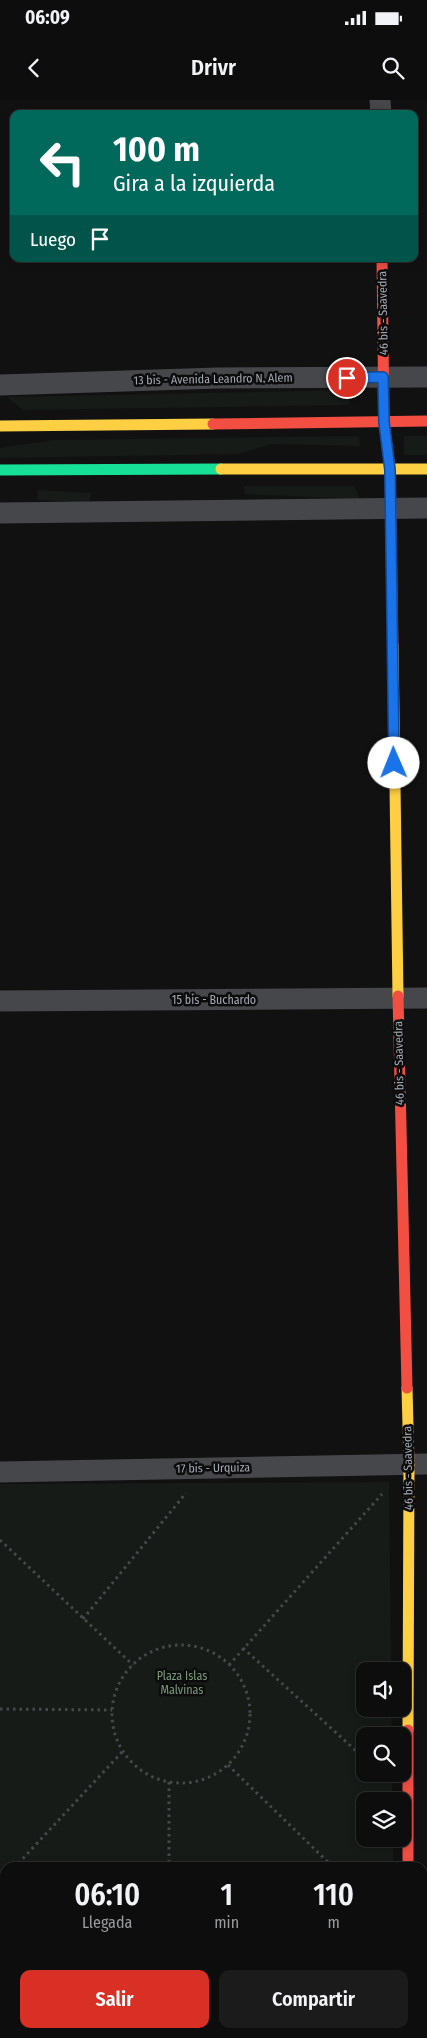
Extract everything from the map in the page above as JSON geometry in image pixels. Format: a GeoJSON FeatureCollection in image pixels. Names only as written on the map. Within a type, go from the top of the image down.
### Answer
{"type":"FeatureCollection","features":[{"type":"Feature","properties":{"kind":"street","name":"46 bis - Saavedra"},"geometry":{"type":"LineString","coordinates":[[382,262],[384,422],[390,470],[391,508],[398,999],[418,1464],[408,1862]]}},
{"type":"Feature","properties":{"kind":"street","name":"13 bis - Avenida Leandro N. Alem"},"geometry":{"type":"LineString","coordinates":[[0,385],[218,378],[427,377]]}},
{"type":"Feature","properties":{"kind":"street"},"geometry":{"type":"LineString","coordinates":[[0,426],[427,421]]}},
{"type":"Feature","properties":{"kind":"street"},"geometry":{"type":"LineString","coordinates":[[0,470],[427,469]]}},
{"type":"Feature","properties":{"kind":"street"},"geometry":{"type":"LineString","coordinates":[[0,513],[427,508]]}},
{"type":"Feature","properties":{"kind":"street","name":"15 bis - Buchardo"},"geometry":{"type":"LineString","coordinates":[[0,1001],[427,998]]}},
{"type":"Feature","properties":{"kind":"street","name":"17 bis - Urquiza"},"geometry":{"type":"LineString","coordinates":[[0,1472],[418,1464]]}},
{"type":"Feature","properties":{"kind":"path"},"geometry":{"type":"LineString","coordinates":[[84,1618],[207,1468]]}},
{"type":"Feature","properties":{"kind":"path"},"geometry":{"type":"LineString","coordinates":[[228,1665],[382,1494]]}},
{"type":"Feature","properties":{"kind":"path"},"geometry":{"type":"LineString","coordinates":[[0,1540],[133,1665]]}},
{"type":"Feature","properties":{"kind":"path"},"geometry":{"type":"LineString","coordinates":[[190,1646],[211,1652],[228,1665],[243,1684],[249,1705],[249,1727],[241,1748],[228,1764],[208,1778],[187,1784],[169,1782],[144,1773],[127,1758],[116,1737],[112,1710],[116,1691],[127,1670],[133,1665],[145,1655],[168,1647],[190,1646]]}},
{"type":"Feature","properties":{"kind":"path"},"geometry":{"type":"LineString","coordinates":[[243,1648],[356,1751]]}},
{"type":"Feature","properties":{"kind":"path"},"geometry":{"type":"LineString","coordinates":[[0,1709],[112,1710]]}},
{"type":"Feature","properties":{"kind":"path"},"geometry":{"type":"LineString","coordinates":[[20,1862],[123,1751]]}},
{"type":"Feature","properties":{"kind":"path"},"geometry":{"type":"LineString","coordinates":[[228,1764],[328,1862]]}},
{"type":"Feature","properties":{"kind":"path"},"geometry":{"type":"LineString","coordinates":[[169,1782],[170,1862]]}},
{"type":"Feature","properties":{"kind":"green space"},"geometry":{"type":"Polygon","coordinates":[[[348,390],[349,405],[23,410],[7,397],[348,390]]]}},
{"type":"Feature","properties":{"kind":"green space"},"geometry":{"type":"Polygon","coordinates":[[[359,436],[360,446],[272,444],[237,454],[0,458],[0,448],[53,440],[359,436]]]}},
{"type":"Feature","properties":{"kind":"green space"},"geometry":{"type":"Polygon","coordinates":[[[404,436],[427,436],[427,455],[404,455],[404,436]]]}},
{"type":"Feature","properties":{"kind":"green space"},"geometry":{"type":"Polygon","coordinates":[[[244,486],[354,486],[360,499],[245,494],[244,486]]]}},
{"type":"Feature","properties":{"kind":"green space"},"geometry":{"type":"Polygon","coordinates":[[[38,490],[91,493],[90,503],[37,500],[38,490]]]}},
{"type":"Feature","properties":{"kind":"green space","name":"Plaza Islas Malvinas"},"geometry":{"type":"Polygon","coordinates":[[[389,1482],[391,1662],[356,1662],[356,1717],[391,1717],[392,1727],[356,1727],[356,1782],[392,1782],[392,1792],[356,1792],[356,1847],[393,1847],[393,1862],[0,1862],[0,1484],[389,1482]]]}},
{"type":"Feature","properties":{"kind":"traffic: fast"},"geometry":{"type":"LineString","coordinates":[[0,470],[221,469]]}},
{"type":"Feature","properties":{"kind":"traffic: slow"},"geometry":{"type":"LineString","coordinates":[[0,426],[213,424]]}},
{"type":"Feature","properties":{"kind":"traffic: slow"},"geometry":{"type":"LineString","coordinates":[[221,469],[427,469]]}},
{"type":"Feature","properties":{"kind":"traffic: slow"},"geometry":{"type":"LineString","coordinates":[[393,645],[398,996]]}},
{"type":"Feature","properties":{"kind":"traffic: slow"},"geometry":{"type":"LineString","coordinates":[[407,1388],[409,1464],[408,1727]]}},
{"type":"Feature","properties":{"kind":"traffic: jam"},"geometry":{"type":"LineString","coordinates":[[382,262],[384,422],[390,469],[393,645]]}},
{"type":"Feature","properties":{"kind":"traffic: jam"},"geometry":{"type":"LineString","coordinates":[[213,424],[427,421]]}},
{"type":"Feature","properties":{"kind":"traffic: jam"},"geometry":{"type":"LineString","coordinates":[[398,996],[407,1388]]}},
{"type":"Feature","properties":{"kind":"traffic: jam"},"geometry":{"type":"LineString","coordinates":[[408,1782],[408,1862]]}},
{"type":"Feature","properties":{"kind":"route"},"geometry":{"type":"LineString","coordinates":[[347,378],[383,377],[384,422],[390,470],[394,763]]}}]}
